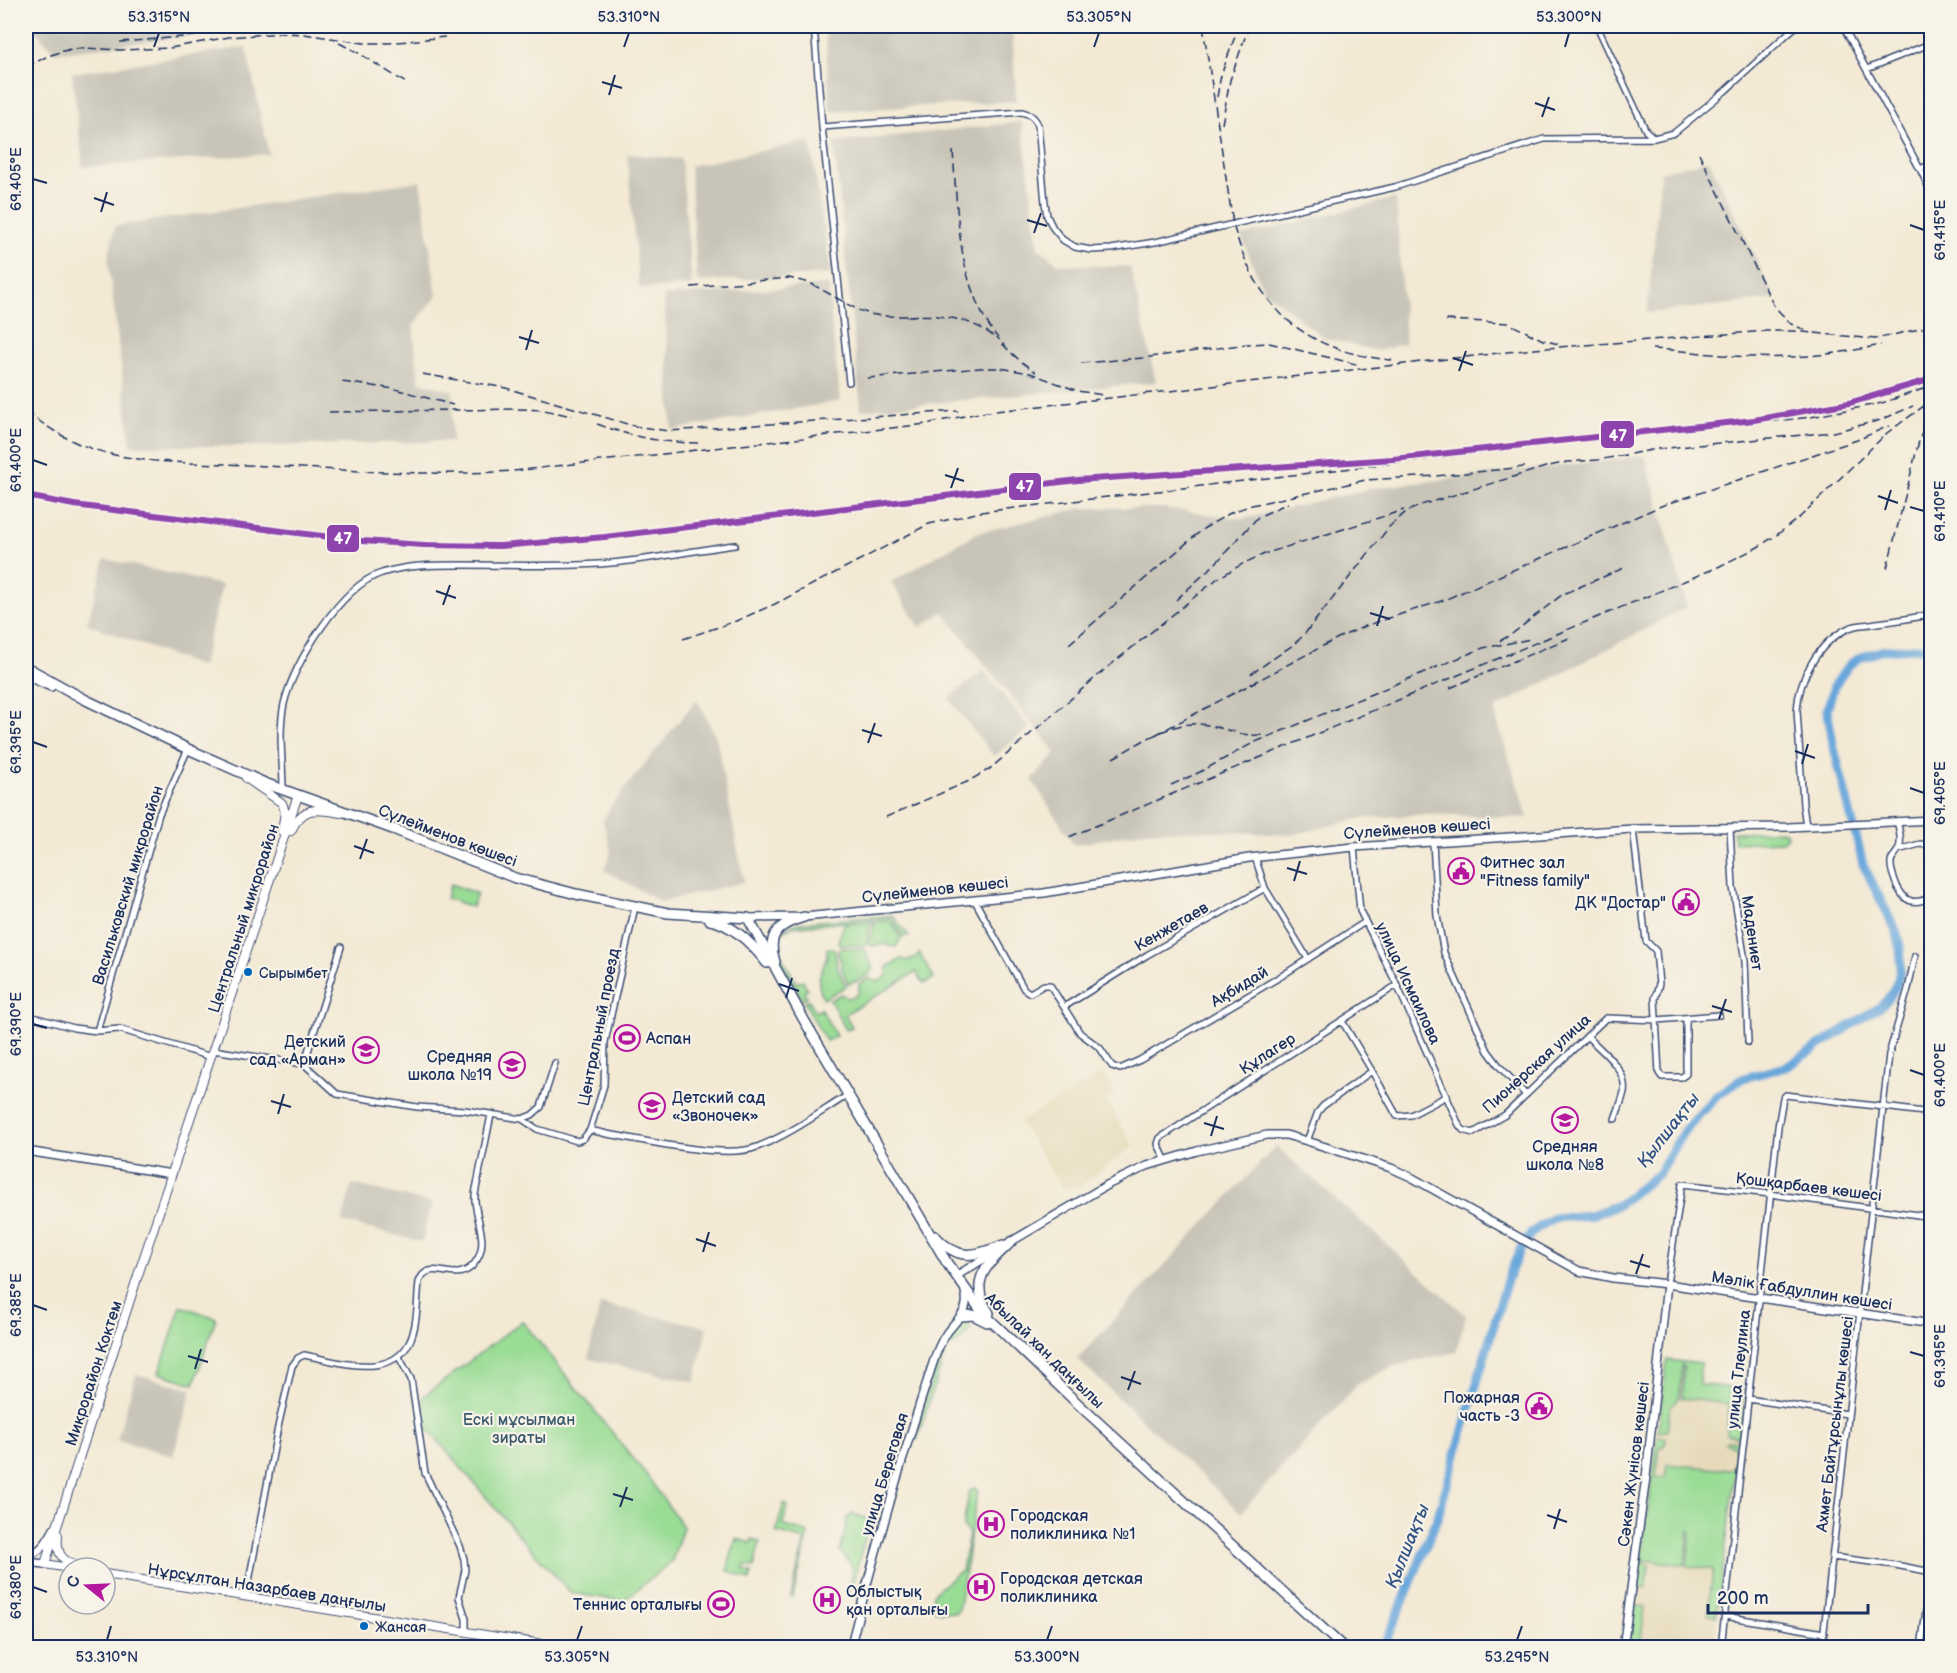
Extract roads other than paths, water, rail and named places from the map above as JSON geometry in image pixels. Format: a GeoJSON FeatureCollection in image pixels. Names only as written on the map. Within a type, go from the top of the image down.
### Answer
{"type":"FeatureCollection","features":[{"type":"Feature","properties":{"kind":"highway"},"geometry":{"type":"LineString","coordinates":[[26,667],[51,683]]}},
{"type":"Feature","properties":{"kind":"highway"},"geometry":{"type":"LineString","coordinates":[[26,675],[51,683]]}},
{"type":"Feature","properties":{"kind":"highway","name":"Сүлейменов көшесі"},"geometry":{"type":"LineString","coordinates":[[51,683],[188,749],[283,790],[525,881],[635,907],[680,914],[748,918]]}},
{"type":"Feature","properties":{"kind":"highway"},"geometry":{"type":"LineString","coordinates":[[680,914],[715,921],[734,930],[761,955],[783,984]]}},
{"type":"Feature","properties":{"kind":"highway"},"geometry":{"type":"LineString","coordinates":[[783,984],[773,955],[773,937],[783,924],[804,917]]}},
{"type":"Feature","properties":{"kind":"highway","name":"Абылай хан даңғылы"},"geometry":{"type":"LineString","coordinates":[[748,918],[783,984],[923,1223],[960,1274],[964,1288],[986,1317],[1344,1647]]}},
{"type":"Feature","properties":{"kind":"highway"},"geometry":{"type":"LineString","coordinates":[[923,1223],[942,1244],[963,1255],[979,1255],[1011,1242]]}},
{"type":"Feature","properties":{"kind":"highway"},"geometry":{"type":"LineString","coordinates":[[1001,1332],[982,1302],[980,1283],[987,1265],[1011,1242]]}},
{"type":"Feature","properties":{"kind":"highway"},"geometry":{"type":"LineString","coordinates":[[962,1316],[969,1314],[977,1316],[1001,1332]]}},
{"type":"Feature","properties":{"kind":"main road"},"geometry":{"type":"LineString","coordinates":[[229,767],[282,803],[285,815],[278,856]]}},
{"type":"Feature","properties":{"kind":"main road","name":"Центральный микрорайон"},"geometry":{"type":"LineString","coordinates":[[172,1174],[298,795]]}},
{"type":"Feature","properties":{"kind":"main road"},"geometry":{"type":"LineString","coordinates":[[278,856],[295,822],[303,813],[315,810],[353,815]]}},
{"type":"Feature","properties":{"kind":"main road","name":"Микрорайон Коктем"},"geometry":{"type":"LineString","coordinates":[[45,1564],[172,1174]]}},
{"type":"Feature","properties":{"kind":"main road"},"geometry":{"type":"LineString","coordinates":[[61,1516],[58,1552],[61,1556]]}},
{"type":"Feature","properties":{"kind":"main road"},"geometry":{"type":"LineString","coordinates":[[45,1564],[57,1566]]}},
{"type":"Feature","properties":{"kind":"main road","name":"Нұрсұлтан Назарбаев даңғылы"},"geometry":{"type":"LineString","coordinates":[[117,1576],[567,1647]]}},
{"type":"Feature","properties":{"kind":"street"},"geometry":{"type":"LineString","coordinates":[[814,26],[822,127],[849,382]]}},
{"type":"Feature","properties":{"kind":"street"},"geometry":{"type":"LineString","coordinates":[[1597,26],[1646,131],[1654,138]]}},
{"type":"Feature","properties":{"kind":"street"},"geometry":{"type":"LineString","coordinates":[[822,127],[1022,112],[1027,114],[1036,120],[1038,125],[1045,203],[1047,216],[1053,228],[1063,240],[1075,247],[1092,250],[1111,249],[1155,242],[1395,187],[1544,140],[1654,138],[1674,133],[1725,91],[1796,26]]}},
{"type":"Feature","properties":{"kind":"street"},"geometry":{"type":"LineString","coordinates":[[1843,26],[1932,194]]}},
{"type":"Feature","properties":{"kind":"street"},"geometry":{"type":"LineString","coordinates":[[1867,69],[1932,43]]}},
{"type":"Feature","properties":{"kind":"street"},"geometry":{"type":"LineString","coordinates":[[1920,169],[1932,165]]}},
{"type":"Feature","properties":{"kind":"street"},"geometry":{"type":"LineString","coordinates":[[283,790],[281,725],[289,688],[310,645],[333,612],[371,577],[412,567],[578,565],[633,560],[735,545]]}},
{"type":"Feature","properties":{"kind":"street"},"geometry":{"type":"LineString","coordinates":[[1806,826],[1797,710],[1802,683],[1808,669],[1825,646],[1851,627],[1932,614]]}},
{"type":"Feature","properties":{"kind":"street","name":"Васильковский микрорайон"},"geometry":{"type":"LineString","coordinates":[[97,1031],[159,814],[188,749]]}},
{"type":"Feature","properties":{"kind":"street","name":"Сүлейменов көшесі"},"geometry":{"type":"LineString","coordinates":[[748,918],[804,917],[975,901],[1078,888],[1255,857],[1354,847],[1633,829],[1806,826],[1932,820]]}},
{"type":"Feature","properties":{"kind":"street"},"geometry":{"type":"LineString","coordinates":[[1898,821],[1900,838],[1898,850],[1891,863],[1893,877],[1902,896],[1911,902],[1932,897]]}},
{"type":"Feature","properties":{"kind":"street","name":"Мадениет"},"geometry":{"type":"LineString","coordinates":[[1730,828],[1733,887],[1745,961],[1748,1042]]}},
{"type":"Feature","properties":{"kind":"street"},"geometry":{"type":"LineString","coordinates":[[1633,829],[1646,941],[1656,951],[1659,984],[1655,999],[1660,1076],[1682,1077],[1686,1074],[1686,1018]]}},
{"type":"Feature","properties":{"kind":"street"},"geometry":{"type":"LineString","coordinates":[[1433,841],[1437,916],[1444,953],[1488,1050],[1526,1095]]}},
{"type":"Feature","properties":{"kind":"street"},"geometry":{"type":"LineString","coordinates":[[1898,850],[1924,843],[1932,849]]}},
{"type":"Feature","properties":{"kind":"street","name":"улица Исмаилова"},"geometry":{"type":"LineString","coordinates":[[1354,847],[1358,903],[1365,922],[1397,986],[1459,1125]]}},
{"type":"Feature","properties":{"kind":"street"},"geometry":{"type":"LineString","coordinates":[[1255,857],[1265,888],[1308,959]]}},
{"type":"Feature","properties":{"kind":"street","name":"Кенжетаев"},"geometry":{"type":"LineString","coordinates":[[1064,1007],[1147,955],[1265,888]]}},
{"type":"Feature","properties":{"kind":"street"},"geometry":{"type":"LineString","coordinates":[[975,901],[1024,989],[1030,993],[1048,984],[1064,1007]]}},
{"type":"Feature","properties":{"kind":"street","name":"Центральный проезд"},"geometry":{"type":"LineString","coordinates":[[635,907],[605,1042],[604,1085],[590,1130],[713,1151],[744,1150],[756,1148],[776,1138],[848,1095]]}},
{"type":"Feature","properties":{"kind":"street","name":"Ақбидай"},"geometry":{"type":"LineString","coordinates":[[1064,1007],[1080,1033],[1100,1048],[1112,1066],[1120,1069],[1140,1060],[1365,922]]}},
{"type":"Feature","properties":{"kind":"street"},"geometry":{"type":"LineString","coordinates":[[304,1064],[341,947]]}},
{"type":"Feature","properties":{"kind":"street","name":"Ахмет Байтұрсынұлы көшесі"},"geometry":{"type":"LineString","coordinates":[[1822,1647],[1892,1042],[1915,956]]}},
{"type":"Feature","properties":{"kind":"street","name":"Құлагер"},"geometry":{"type":"LineString","coordinates":[[1165,1159],[1158,1146],[1160,1138],[1397,986]]}},
{"type":"Feature","properties":{"kind":"street"},"geometry":{"type":"LineString","coordinates":[[26,1015],[66,1027],[97,1031],[119,1029],[212,1053],[304,1064],[337,1094],[417,1107],[465,1110],[522,1119],[537,1129],[577,1141],[583,1139],[590,1130]]}},
{"type":"Feature","properties":{"kind":"street","name":"Пионерская улица"},"geometry":{"type":"LineString","coordinates":[[1459,1125],[1467,1133],[1473,1133],[1505,1115],[1606,1018],[1657,1020],[1719,1015]]}},
{"type":"Feature","properties":{"kind":"street"},"geometry":{"type":"LineString","coordinates":[[1342,1021],[1397,1116],[1411,1115],[1447,1096]]}},
{"type":"Feature","properties":{"kind":"street"},"geometry":{"type":"LineString","coordinates":[[1587,1036],[1618,1068],[1623,1077],[1624,1094],[1615,1119]]}},
{"type":"Feature","properties":{"kind":"street"},"geometry":{"type":"LineString","coordinates":[[522,1119],[532,1115],[541,1107],[555,1063]]}},
{"type":"Feature","properties":{"kind":"street"},"geometry":{"type":"LineString","coordinates":[[1307,1141],[1318,1112],[1323,1106],[1372,1071]]}},
{"type":"Feature","properties":{"kind":"street","name":"улица Тлеулина"},"geometry":{"type":"LineString","coordinates":[[1721,1647],[1770,1194],[1783,1098],[1786,1095],[1884,1107]]}},
{"type":"Feature","properties":{"kind":"street"},"geometry":{"type":"LineString","coordinates":[[1884,1107],[1932,1113]]}},
{"type":"Feature","properties":{"kind":"street"},"geometry":{"type":"LineString","coordinates":[[246,1597],[292,1366],[298,1358],[304,1355],[362,1366],[377,1365],[399,1357],[410,1343],[413,1334],[421,1276],[432,1270],[462,1273],[473,1266],[479,1254],[482,1233],[475,1196],[491,1114]]}},
{"type":"Feature","properties":{"kind":"street","name":"Мәлік Ғабдуллин көшесі"},"geometry":{"type":"LineString","coordinates":[[960,1274],[1107,1185],[1147,1166],[1165,1159],[1268,1135],[1286,1135],[1391,1168],[1412,1177],[1579,1271],[1613,1278],[1759,1297],[1932,1324]]}},
{"type":"Feature","properties":{"kind":"street"},"geometry":{"type":"LineString","coordinates":[[26,1151],[172,1174]]}},
{"type":"Feature","properties":{"kind":"street","name":"Қошқарбаев көшесі"},"geometry":{"type":"LineString","coordinates":[[1668,1284],[1682,1184],[1932,1216]]}},
{"type":"Feature","properties":{"kind":"street","name":"Сәкен Жүнісов көшесі"},"geometry":{"type":"LineString","coordinates":[[1623,1647],[1646,1477],[1668,1284]]}},
{"type":"Feature","properties":{"kind":"street"},"geometry":{"type":"LineString","coordinates":[[962,1316],[967,1302],[964,1288]]}},
{"type":"Feature","properties":{"kind":"street","name":"улица Береговая"},"geometry":{"type":"LineString","coordinates":[[849,1647],[890,1499],[936,1354],[946,1334],[962,1316]]}},
{"type":"Feature","properties":{"kind":"street"},"geometry":{"type":"LineString","coordinates":[[399,1357],[411,1379],[425,1473],[464,1559],[465,1570],[459,1597],[466,1632]]}},
{"type":"Feature","properties":{"kind":"street"},"geometry":{"type":"LineString","coordinates":[[1748,1399],[1848,1414]]}},
{"type":"Feature","properties":{"kind":"street"},"geometry":{"type":"LineString","coordinates":[[26,1556],[38,1552],[45,1544],[61,1516]]}},
{"type":"Feature","properties":{"kind":"street"},"geometry":{"type":"LineString","coordinates":[[1832,1557],[1931,1572],[1921,1647]]}},
{"type":"Feature","properties":{"kind":"street"},"geometry":{"type":"LineString","coordinates":[[26,1562],[45,1564]]}},
{"type":"Feature","properties":{"kind":"street"},"geometry":{"type":"LineString","coordinates":[[1725,1616],[1824,1633]]}},
{"type":"Feature","properties":{"kind":"waterway","name":"Қылшақты"},"geometry":{"type":"LineString","coordinates":[[1384,1648],[1437,1519],[1507,1280],[1520,1250],[1532,1232],[1553,1218],[1591,1215],[1618,1205],[1658,1174],[1684,1131],[1717,1095],[1743,1078],[1786,1067],[1881,1006],[1893,991],[1901,963],[1897,933],[1863,864],[1834,748],[1827,710],[1834,686],[1849,665],[1859,658],[1884,650],[1932,647]]}},
{"type":"Feature","properties":{"kind":"railway"},"geometry":{"type":"LineString","coordinates":[[1203,26],[1233,224],[1255,280],[1270,302],[1309,336],[1333,347],[1392,360]]}},
{"type":"Feature","properties":{"kind":"railway"},"geometry":{"type":"LineString","coordinates":[[1222,124],[1230,80],[1249,26]]}},
{"type":"Feature","properties":{"kind":"railway"},"geometry":{"type":"LineString","coordinates":[[1217,97],[1221,75],[1237,31]]}},
{"type":"Feature","properties":{"kind":"railway"},"geometry":{"type":"LineString","coordinates":[[62,51],[82,48],[120,50],[170,48],[229,37],[282,33],[364,43],[389,43],[445,37]]}},
{"type":"Feature","properties":{"kind":"railway"},"geometry":{"type":"LineString","coordinates":[[120,42],[195,36]]}},
{"type":"Feature","properties":{"kind":"railway"},"geometry":{"type":"LineString","coordinates":[[339,43],[406,83]]}},
{"type":"Feature","properties":{"kind":"railway"},"geometry":{"type":"LineString","coordinates":[[26,67],[48,56],[70,49]]}},
{"type":"Feature","properties":{"kind":"railway"},"geometry":{"type":"LineString","coordinates":[[26,121],[28,117]]}},
{"type":"Feature","properties":{"kind":"railway"},"geometry":{"type":"LineString","coordinates":[[953,151],[961,244],[967,274],[977,302],[991,328],[1010,352],[1036,372]]}},
{"type":"Feature","properties":{"kind":"railway"},"geometry":{"type":"LineString","coordinates":[[1699,153],[1774,306],[1791,324],[1805,330]]}},
{"type":"Feature","properties":{"kind":"railway"},"geometry":{"type":"LineString","coordinates":[[691,287],[789,278],[810,283],[858,310],[870,314],[914,316]]}},
{"type":"Feature","properties":{"kind":"railway"},"geometry":{"type":"LineString","coordinates":[[908,316],[952,318],[974,325],[993,336]]}},
{"type":"Feature","properties":{"kind":"railway"},"geometry":{"type":"LineString","coordinates":[[1446,320],[1508,323],[1543,340],[1558,344]]}},
{"type":"Feature","properties":{"kind":"railway"},"geometry":{"type":"LineString","coordinates":[[26,411],[51,429],[77,443],[114,455],[132,458],[170,462],[379,472],[480,473],[926,424],[979,413],[1534,349],[1766,331],[1793,331],[1875,339],[1932,326]]}},
{"type":"Feature","properties":{"kind":"railway"},"geometry":{"type":"LineString","coordinates":[[1081,363],[1269,343],[1360,365]]}},
{"type":"Feature","properties":{"kind":"railway"},"geometry":{"type":"LineString","coordinates":[[1652,349],[1786,357],[1833,353],[1881,345]]}},
{"type":"Feature","properties":{"kind":"railway"},"geometry":{"type":"LineString","coordinates":[[867,378],[1000,368],[1030,373],[1078,391],[1103,395]]}},
{"type":"Feature","properties":{"kind":"railway"},"geometry":{"type":"LineString","coordinates":[[422,374],[506,388],[634,426],[669,431],[958,411]]}},
{"type":"Feature","properties":{"kind":"railway"},"geometry":{"type":"LineString","coordinates":[[342,382],[395,389],[453,405]]}},
{"type":"Feature","properties":{"kind":"railway"},"geometry":{"type":"LineString","coordinates":[[683,639],[736,621],[775,604],[929,524],[981,512],[1811,417],[1882,403],[1932,386]]}},
{"type":"Feature","properties":{"kind":"railway"},"geometry":{"type":"LineString","coordinates":[[1069,837],[1718,567],[1758,547],[1800,517],[1887,433],[1932,400]]}},
{"type":"Feature","properties":{"kind":"railway"},"geometry":{"type":"LineString","coordinates":[[1251,674],[1303,636],[1390,526],[1406,512],[1421,505],[1567,462],[1598,460],[1657,449],[1833,432],[1881,420],[1913,406]]}},
{"type":"Feature","properties":{"kind":"railway"},"geometry":{"type":"LineString","coordinates":[[329,412],[517,409],[544,410],[572,416]]}},
{"type":"Feature","properties":{"kind":"railway"},"geometry":{"type":"LineString","coordinates":[[1887,568],[1919,441],[1925,423],[1932,413]]}},
{"type":"Feature","properties":{"kind":"railway"},"geometry":{"type":"LineString","coordinates":[[597,424],[647,438],[700,443]]}},
{"type":"Feature","properties":{"kind":"railway"},"geometry":{"type":"LineString","coordinates":[[1155,735],[1338,638],[1368,625],[1444,600],[1661,506],[1857,440],[1889,426]]}},
{"type":"Feature","properties":{"kind":"railway"},"geometry":{"type":"LineString","coordinates":[[1069,644],[1203,529],[1232,512],[1252,505],[1366,480],[1525,467]]}},
{"type":"Feature","properties":{"kind":"railway"},"geometry":{"type":"LineString","coordinates":[[1176,600],[1215,564],[1258,517],[1288,503]]}},
{"type":"Feature","properties":{"kind":"railway"},"geometry":{"type":"LineString","coordinates":[[886,817],[967,782],[991,768],[1102,672],[1218,578],[1267,553],[1404,510]]}},
{"type":"Feature","properties":{"kind":"railway"},"geometry":{"type":"LineString","coordinates":[[1500,641],[1563,594],[1624,568]]}},
{"type":"Feature","properties":{"kind":"railway"},"geometry":{"type":"LineString","coordinates":[[1450,688],[1569,638]]}},
{"type":"Feature","properties":{"kind":"railway"},"geometry":{"type":"LineString","coordinates":[[1171,785],[1253,743],[1483,648],[1531,639]]}},
{"type":"Feature","properties":{"kind":"railway"},"geometry":{"type":"LineString","coordinates":[[1113,758],[1158,733],[1183,725],[1208,725],[1242,734],[1263,735]]}},
{"type":"Feature","properties":{"kind":"place","name":"Фитнес зал \"Fitness family\""},"geometry":{"type":"Point","coordinates":[1461,871]}},
{"type":"Feature","properties":{"kind":"place","name":"ДК \"Достар\""},"geometry":{"type":"Point","coordinates":[1686,902]}},
{"type":"Feature","properties":{"kind":"place","name":"Сырымбет"},"geometry":{"type":"Point","coordinates":[248,972]}},
{"type":"Feature","properties":{"kind":"place","name":"Аспан"},"geometry":{"type":"Point","coordinates":[627,1038]}},
{"type":"Feature","properties":{"kind":"place","name":"Детский сад «Арман»"},"geometry":{"type":"Point","coordinates":[366,1050]}},
{"type":"Feature","properties":{"kind":"place","name":"Средняя школа №19"},"geometry":{"type":"Point","coordinates":[512,1065]}},
{"type":"Feature","properties":{"kind":"place","name":"Детский сад «Звоночек»"},"geometry":{"type":"Point","coordinates":[652,1106]}},
{"type":"Feature","properties":{"kind":"place","name":"Средняя школа №8"},"geometry":{"type":"Point","coordinates":[1565,1120]}},
{"type":"Feature","properties":{"kind":"place","name":"Пожарная часть -3"},"geometry":{"type":"Point","coordinates":[1539,1406]}},
{"type":"Feature","properties":{"kind":"place","name":"Городская поликлиника №1"},"geometry":{"type":"Point","coordinates":[991,1524]}},
{"type":"Feature","properties":{"kind":"place","name":"Городская детская поликлиника"},"geometry":{"type":"Point","coordinates":[981,1587]}},
{"type":"Feature","properties":{"kind":"place","name":"Облыстық қан орталығы"},"geometry":{"type":"Point","coordinates":[827,1600]}},
{"type":"Feature","properties":{"kind":"place","name":"Теннис орталығы"},"geometry":{"type":"Point","coordinates":[721,1604]}},
{"type":"Feature","properties":{"kind":"place","name":"Жансая"},"geometry":{"type":"Point","coordinates":[364,1626]}},
{"type":"Feature","properties":{"kind":"park label","name":"Ескі мұсылман зираты"},"geometry":{"type":"Point","coordinates":[519,1428]}}]}
